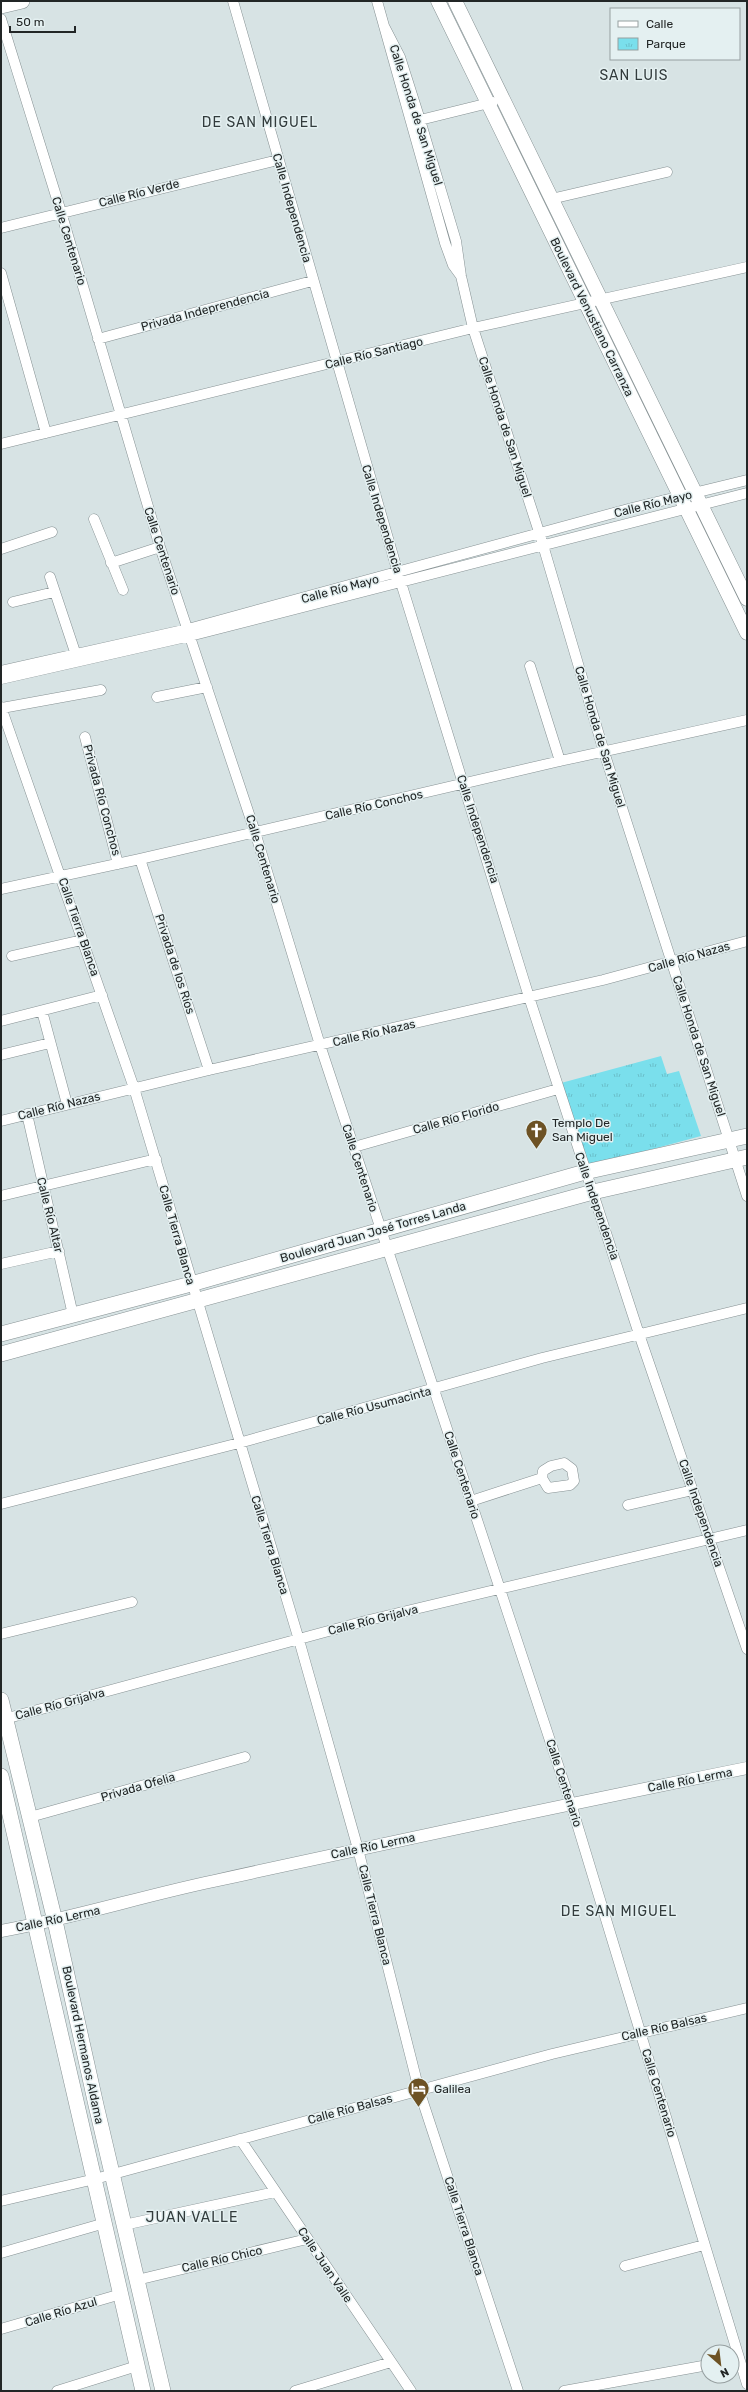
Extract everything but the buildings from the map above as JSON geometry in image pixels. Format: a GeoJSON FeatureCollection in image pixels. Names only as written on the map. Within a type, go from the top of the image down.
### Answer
{"type":"FeatureCollection","features":[{"type":"Feature","properties":{"kind":"main road"},"geometry":{"type":"LineString","coordinates":[[1,6],[22,1]]}},
{"type":"Feature","properties":{"kind":"main road","name":"Boulevard Venustiano Carranza"},"geometry":{"type":"LineString","coordinates":[[438,1],[487,104],[747,633]]}},
{"type":"Feature","properties":{"kind":"main road","name":"Boulevard Venustiano Carranza"},"geometry":{"type":"LineString","coordinates":[[455,1],[747,599]]}},
{"type":"Feature","properties":{"kind":"main road","name":"Boulevard Juan José Torres Landa"},"geometry":{"type":"LineString","coordinates":[[1,1334],[191,1284],[585,1172],[747,1136]]}},
{"type":"Feature","properties":{"kind":"main road","name":"Boulevard Juan José Torres Landa"},"geometry":{"type":"LineString","coordinates":[[1,1354],[593,1192],[741,1158]]}},
{"type":"Feature","properties":{"kind":"main road","name":"Boulevard Hermanos Aldama"},"geometry":{"type":"LineString","coordinates":[[1,1700],[4,1719],[56,1921],[112,2174],[163,2391]]}},
{"type":"Feature","properties":{"kind":"main road","name":"Boulevard Hermanos Aldama"},"geometry":{"type":"LineString","coordinates":[[1,1776],[143,2391]]}},
{"type":"Feature","properties":{"kind":"street","name":"Calle Independencia"},"geometry":{"type":"LineString","coordinates":[[233,1],[312,281],[399,578],[529,997],[639,1334],[747,1649]]}},
{"type":"Feature","properties":{"kind":"street","name":"Calle Honda de San Miguel"},"geometry":{"type":"LineString","coordinates":[[377,1],[445,243],[453,265],[461,276]]}},
{"type":"Feature","properties":{"kind":"street","name":"Calle Centenario"},"geometry":{"type":"LineString","coordinates":[[1,19],[61,212],[160,547],[255,832],[320,1045],[386,1248],[571,1804],[735,2344]]}},
{"type":"Feature","properties":{"kind":"street","name":"Calle Honda de San Miguel"},"geometry":{"type":"LineString","coordinates":[[384,26],[400,58],[420,120],[456,241],[461,276],[473,328],[540,534],[604,752],[729,1140],[741,1158],[747,1196]]}},
{"type":"Feature","properties":{"kind":"street"},"geometry":{"type":"LineString","coordinates":[[420,120],[503,100]]}},
{"type":"Feature","properties":{"kind":"street","name":"Calle Río Verde"},"geometry":{"type":"LineString","coordinates":[[1,228],[61,212],[278,160]]}},
{"type":"Feature","properties":{"kind":"street"},"geometry":{"type":"LineString","coordinates":[[551,199],[667,172]]}},
{"type":"Feature","properties":{"kind":"street","name":"Calle Río Santiago"},"geometry":{"type":"LineString","coordinates":[[1,444],[336,363],[473,328],[584,302],[747,267]]}},
{"type":"Feature","properties":{"kind":"street"},"geometry":{"type":"LineString","coordinates":[[1,273],[46,433]]}},
{"type":"Feature","properties":{"kind":"street","name":"Privada Indeprendencia"},"geometry":{"type":"LineString","coordinates":[[98,339],[312,281]]}},
{"type":"Feature","properties":{"kind":"street","name":"Calle Río Mayo"},"geometry":{"type":"LineString","coordinates":[[699,499],[747,480]]}},
{"type":"Feature","properties":{"kind":"street","name":"Calle Río Mayo"},"geometry":{"type":"LineString","coordinates":[[1,679],[189,633],[399,578],[543,546],[635,521],[683,503],[699,499],[747,493]]}},
{"type":"Feature","properties":{"kind":"street","name":"Calle Río Mayo"},"geometry":{"type":"LineString","coordinates":[[399,578],[540,534],[632,508],[683,503]]}},
{"type":"Feature","properties":{"kind":"street"},"geometry":{"type":"LineString","coordinates":[[632,508],[635,521]]}},
{"type":"Feature","properties":{"kind":"street"},"geometry":{"type":"LineString","coordinates":[[94,519],[110,563],[123,590]]}},
{"type":"Feature","properties":{"kind":"street"},"geometry":{"type":"LineString","coordinates":[[1,549],[52,532]]}},
{"type":"Feature","properties":{"kind":"street"},"geometry":{"type":"LineString","coordinates":[[110,563],[160,547]]}},
{"type":"Feature","properties":{"kind":"street"},"geometry":{"type":"LineString","coordinates":[[50,577],[76,655]]}},
{"type":"Feature","properties":{"kind":"street"},"geometry":{"type":"LineString","coordinates":[[13,602],[54,592]]}},
{"type":"Feature","properties":{"kind":"street","name":"Calle Río Mayo"},"geometry":{"type":"LineString","coordinates":[[1,671],[189,633]]}},
{"type":"Feature","properties":{"kind":"street"},"geometry":{"type":"LineString","coordinates":[[530,666],[560,761]]}},
{"type":"Feature","properties":{"kind":"street"},"geometry":{"type":"LineString","coordinates":[[157,697],[207,687]]}},
{"type":"Feature","properties":{"kind":"street"},"geometry":{"type":"LineString","coordinates":[[1,707],[101,690]]}},
{"type":"Feature","properties":{"kind":"street","name":"Calle Tierra Blanca"},"geometry":{"type":"LineString","coordinates":[[1,707],[61,875],[82,940],[134,1088],[156,1159],[196,1301],[299,1640],[358,1849],[419,2090],[518,2391]]}},
{"type":"Feature","properties":{"kind":"street","name":"Calle Río Conchos"},"geometry":{"type":"LineString","coordinates":[[1,888],[118,864],[560,761],[747,720]]}},
{"type":"Feature","properties":{"kind":"street","name":"Privada Río Conchos"},"geometry":{"type":"LineString","coordinates":[[85,737],[118,864]]}},
{"type":"Feature","properties":{"kind":"street","name":"Privada de los Ríos"},"geometry":{"type":"LineString","coordinates":[[140,859],[209,1070]]}},
{"type":"Feature","properties":{"kind":"street"},"geometry":{"type":"LineString","coordinates":[[12,956],[82,940]]}},
{"type":"Feature","properties":{"kind":"street","name":"Calle Río Nazas"},"geometry":{"type":"LineString","coordinates":[[1,1120],[209,1070],[529,997],[672,962],[747,941]]}},
{"type":"Feature","properties":{"kind":"street"},"geometry":{"type":"LineString","coordinates":[[1,1021],[102,995]]}},
{"type":"Feature","properties":{"kind":"street"},"geometry":{"type":"LineString","coordinates":[[42,1011],[67,1104]]}},
{"type":"Feature","properties":{"kind":"street"},"geometry":{"type":"LineString","coordinates":[[1,1055],[50,1043]]}},
{"type":"Feature","properties":{"kind":"street","name":"Calle Río Florido"},"geometry":{"type":"LineString","coordinates":[[354,1147],[558,1089]]}},
{"type":"Feature","properties":{"kind":"street","name":"Calle Río Altar"},"geometry":{"type":"LineString","coordinates":[[27,1114],[73,1315]]}},
{"type":"Feature","properties":{"kind":"street"},"geometry":{"type":"LineString","coordinates":[[1,1196],[156,1159]]}},
{"type":"Feature","properties":{"kind":"street"},"geometry":{"type":"LineString","coordinates":[[1,1264],[59,1251]]}},
{"type":"Feature","properties":{"kind":"street","name":"Calle Río Usumacinta"},"geometry":{"type":"LineString","coordinates":[[1,1504],[239,1443],[434,1390],[542,1358],[747,1308]]}},
{"type":"Feature","properties":{"kind":"street"},"geometry":{"type":"LineString","coordinates":[[471,1501],[542,1478]]}},
{"type":"Feature","properties":{"kind":"street"},"geometry":{"type":"LineString","coordinates":[[628,1505],[693,1490]]}},
{"type":"Feature","properties":{"kind":"street","name":"Calle Río Grijalva"},"geometry":{"type":"LineString","coordinates":[[4,1719],[369,1620],[747,1530]]}},
{"type":"Feature","properties":{"kind":"street"},"geometry":{"type":"LineString","coordinates":[[1,1634],[132,1602]]}},
{"type":"Feature","properties":{"kind":"street","name":"Privada Ofelia"},"geometry":{"type":"LineString","coordinates":[[30,1817],[245,1756]]}},
{"type":"Feature","properties":{"kind":"street","name":"Calle Río Lerma"},"geometry":{"type":"LineString","coordinates":[[1,1931],[56,1921],[204,1883],[358,1849],[747,1768]]}},
{"type":"Feature","properties":{"kind":"street","name":"Calle Río Balsas"},"geometry":{"type":"LineString","coordinates":[[1,2201],[95,2179],[552,2054],[640,2032],[747,2008]]}},
{"type":"Feature","properties":{"kind":"street","name":"Calle Juan Valle"},"geometry":{"type":"LineString","coordinates":[[240,2139],[306,2239],[411,2391]]}},
{"type":"Feature","properties":{"kind":"street"},"geometry":{"type":"LineString","coordinates":[[124,2225],[275,2192]]}},
{"type":"Feature","properties":{"kind":"street"},"geometry":{"type":"LineString","coordinates":[[1,2253],[105,2223]]}},
{"type":"Feature","properties":{"kind":"street","name":"Calle Río Chico"},"geometry":{"type":"LineString","coordinates":[[137,2280],[306,2239]]}},
{"type":"Feature","properties":{"kind":"street"},"geometry":{"type":"LineString","coordinates":[[625,2266],[704,2245]]}},
{"type":"Feature","properties":{"kind":"street","name":"Calle Río Azul"},"geometry":{"type":"LineString","coordinates":[[1,2330],[121,2294]]}},
{"type":"Feature","properties":{"kind":"street","name":"Calle Centenario"},"geometry":{"type":"LineString","coordinates":[[740,2361],[747,2384]]}},
{"type":"Feature","properties":{"kind":"street"},"geometry":{"type":"LineString","coordinates":[[296,2391],[391,2362]]}},
{"type":"Feature","properties":{"kind":"street"},"geometry":{"type":"LineString","coordinates":[[58,2391],[137,2366]]}},
{"type":"Feature","properties":{"kind":"street"},"geometry":{"type":"LineString","coordinates":[[564,2391],[700,2366]]}},
{"type":"Feature","properties":{"kind":"green space"},"geometry":{"type":"Polygon","coordinates":[[[661,1056],[667,1074],[679,1071],[701,1136],[590,1166],[561,1083],[661,1056]]]}},
{"type":"Feature","properties":{"kind":"place","name":"Templo De San Miguel"},"geometry":{"type":"Point","coordinates":[536,1150]}},
{"type":"Feature","properties":{"kind":"place","name":"Galilea"},"geometry":{"type":"Point","coordinates":[418,2108]}},
{"type":"Feature","properties":{"kind":"district","name":"SAN LUIS"},"geometry":{"type":"Point","coordinates":[634,75]}},
{"type":"Feature","properties":{"kind":"district","name":"DE SAN MIGUEL"},"geometry":{"type":"Point","coordinates":[260,122]}},
{"type":"Feature","properties":{"kind":"district","name":"DE SAN MIGUEL"},"geometry":{"type":"Point","coordinates":[619,1911]}},
{"type":"Feature","properties":{"kind":"district","name":"JUAN VALLE"},"geometry":{"type":"Point","coordinates":[192,2217]}}]}
